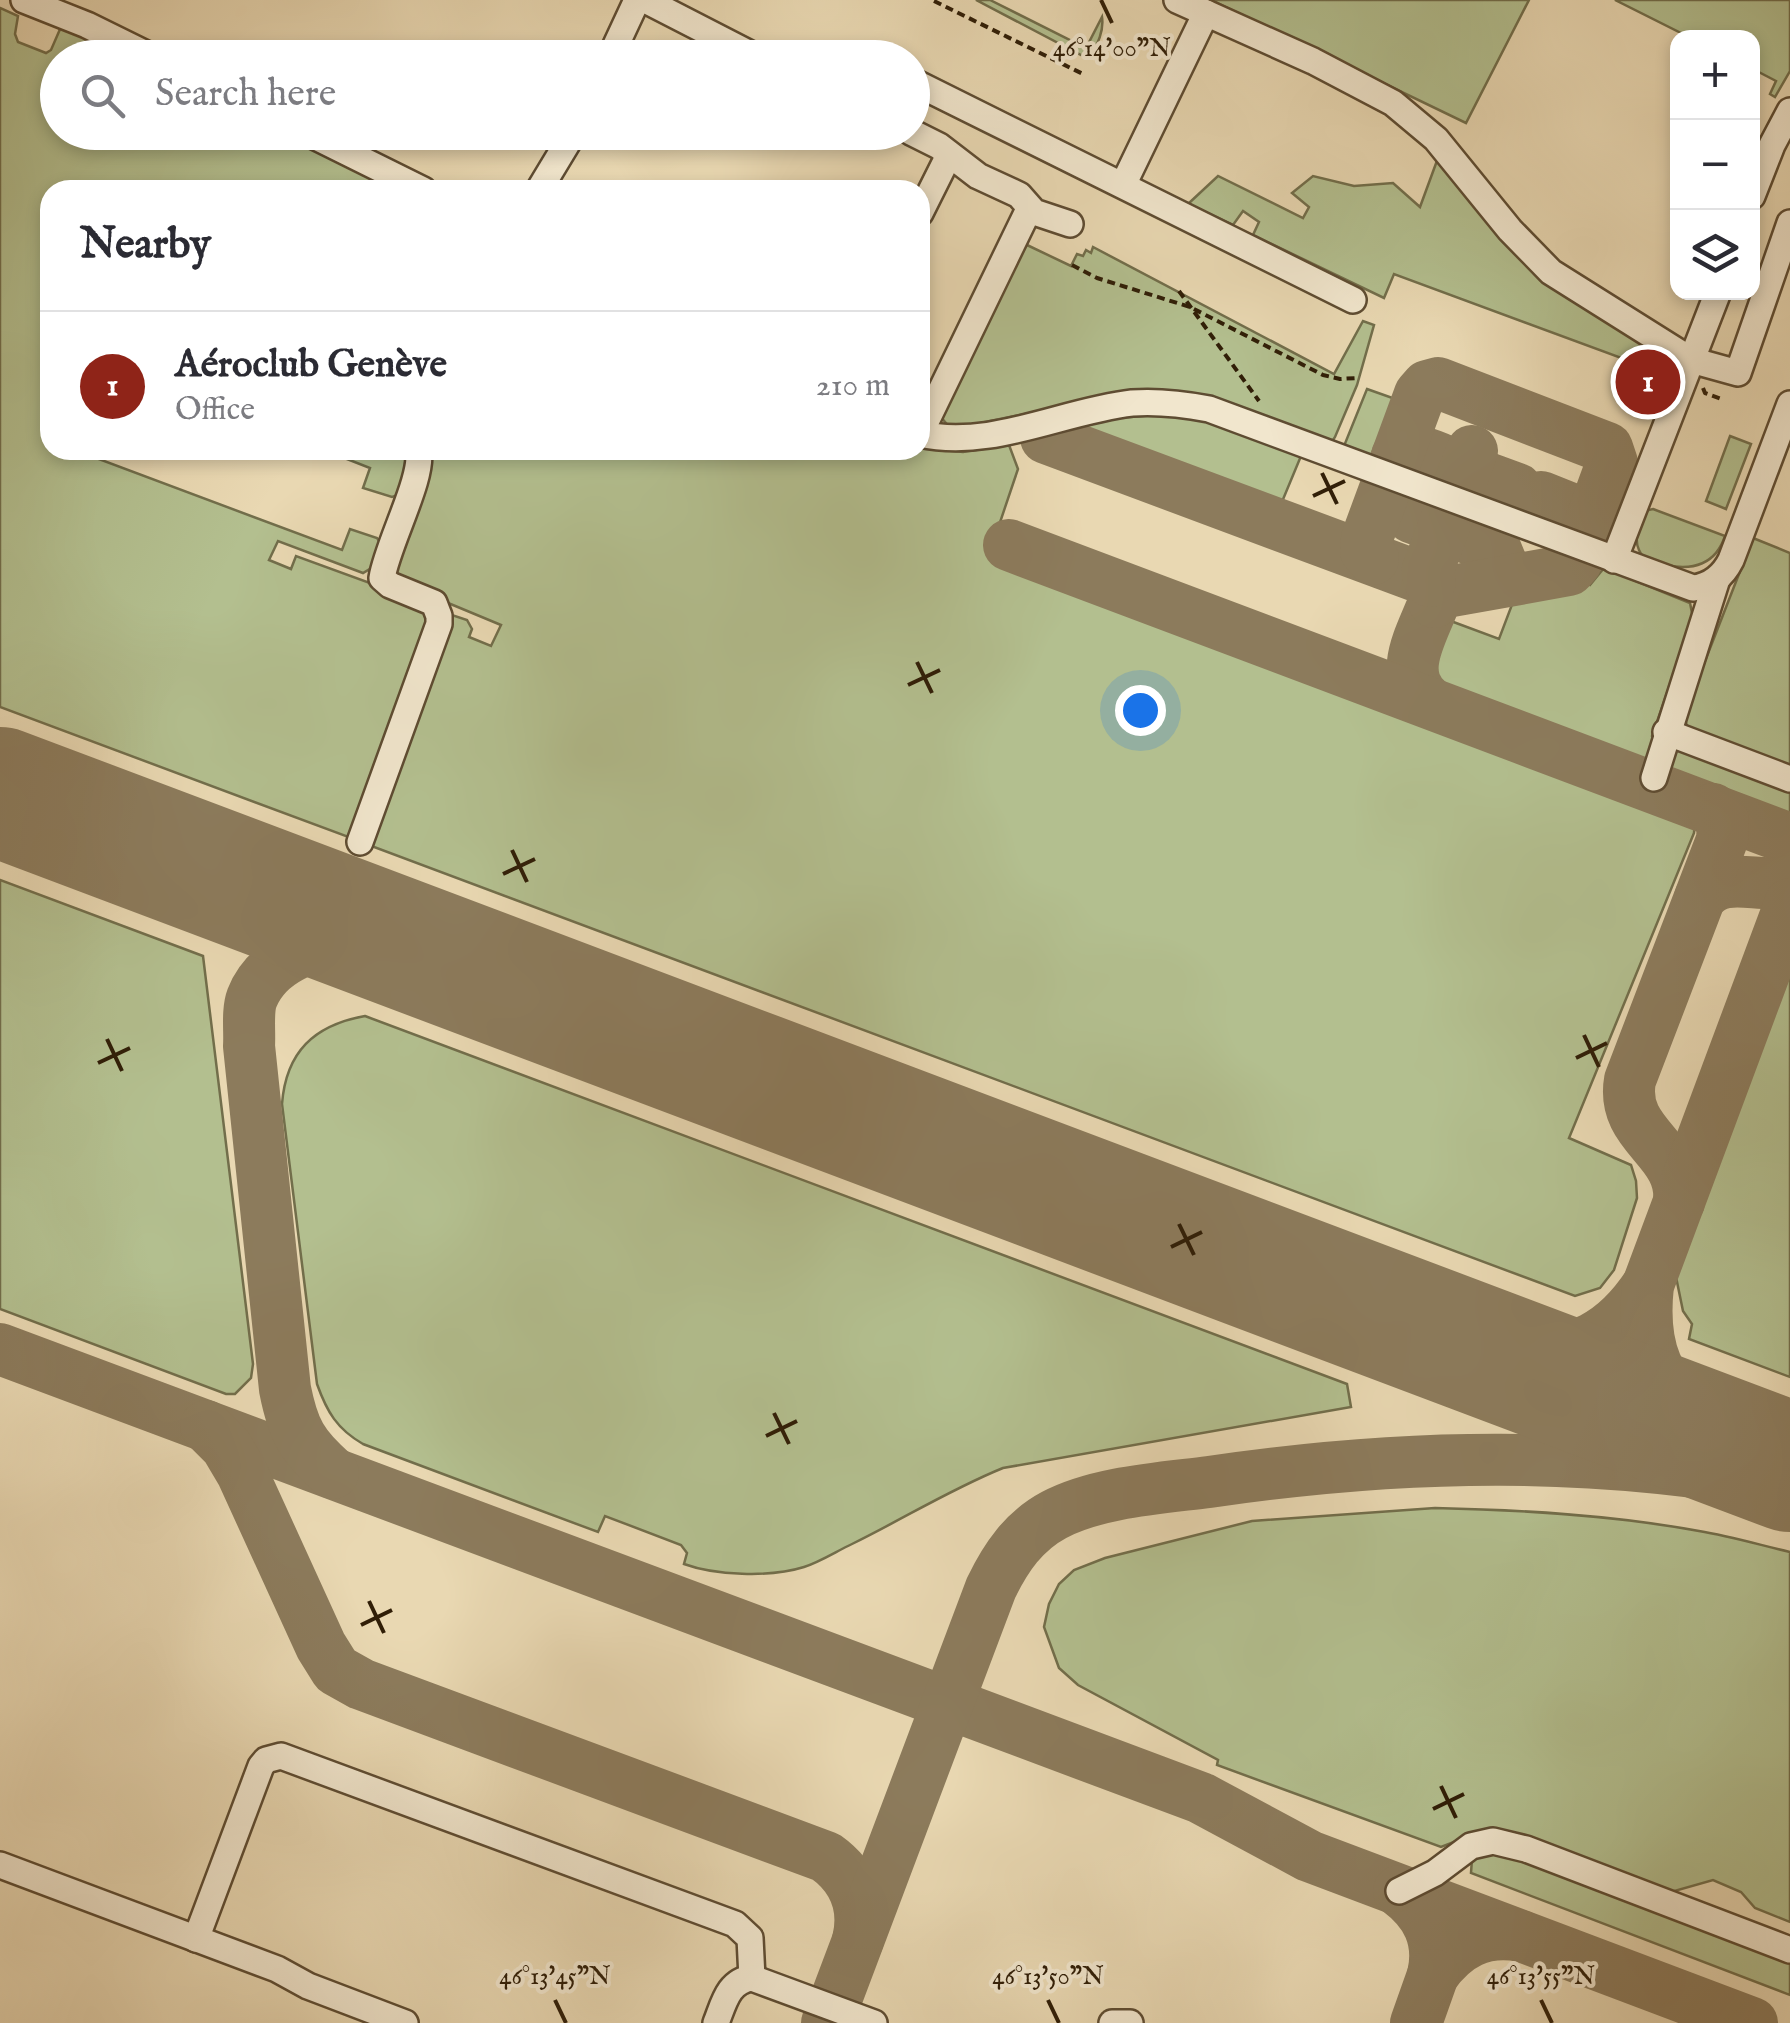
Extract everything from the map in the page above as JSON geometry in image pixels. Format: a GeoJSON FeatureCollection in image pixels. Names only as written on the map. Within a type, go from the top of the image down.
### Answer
{"type":"FeatureCollection","features":[{"type":"Feature","properties":{"kind":"street"},"geometry":{"type":"LineString","coordinates":[[24,0],[117,40]]}},
{"type":"Feature","properties":{"kind":"street"},"geometry":{"type":"LineString","coordinates":[[618,40],[637,0]]}},
{"type":"Feature","properties":{"kind":"street"},"geometry":{"type":"LineString","coordinates":[[645,0],[723,40]]}},
{"type":"Feature","properties":{"kind":"street"},"geometry":{"type":"LineString","coordinates":[[1177,0],[1350,79],[1408,114],[1436,139],[1518,240],[1550,272],[1691,360],[1738,372],[1790,224]]}},
{"type":"Feature","properties":{"kind":"street"},"geometry":{"type":"LineString","coordinates":[[1124,184],[1206,13]]}},
{"type":"Feature","properties":{"kind":"street"},"geometry":{"type":"LineString","coordinates":[[930,89],[1353,300]]}},
{"type":"Feature","properties":{"kind":"street"},"geometry":{"type":"LineString","coordinates":[[1760,176],[1790,111]]}},
{"type":"Feature","properties":{"kind":"street"},"geometry":{"type":"LineString","coordinates":[[930,142],[978,176],[1019,195],[1029,209],[1070,224]]}},
{"type":"Feature","properties":{"kind":"street"},"geometry":{"type":"LineString","coordinates":[[343,150],[404,180]]}},
{"type":"Feature","properties":{"kind":"street"},"geometry":{"type":"LineString","coordinates":[[546,180],[563,150]]}},
{"type":"Feature","properties":{"kind":"street"},"geometry":{"type":"LineString","coordinates":[[930,193],[949,156]]}},
{"type":"Feature","properties":{"kind":"street"},"geometry":{"type":"LineString","coordinates":[[930,413],[1029,209]]}},
{"type":"Feature","properties":{"kind":"street"},"geometry":{"type":"LineString","coordinates":[[1614,560],[1715,300]]}},
{"type":"Feature","properties":{"kind":"street"},"geometry":{"type":"LineString","coordinates":[[930,435],[968,438],[1132,404],[1188,405],[1264,427],[1693,588],[1717,579]]}},
{"type":"Feature","properties":{"kind":"street"},"geometry":{"type":"LineString","coordinates":[[1654,778],[1717,579],[1732,560],[1790,404]]}},
{"type":"Feature","properties":{"kind":"street"},"geometry":{"type":"LineString","coordinates":[[360,842],[440,616],[434,604],[390,586],[382,578],[418,472],[418,460]]}},
{"type":"Feature","properties":{"kind":"street"},"geometry":{"type":"LineString","coordinates":[[1666,732],[1790,779]]}},
{"type":"Feature","properties":{"kind":"street"},"geometry":{"type":"LineString","coordinates":[[196,1938],[261,1766],[266,1760],[281,1756],[735,1924],[750,1938],[752,1978]]}},
{"type":"Feature","properties":{"kind":"street"},"geometry":{"type":"LineString","coordinates":[[1399,1891],[1435,1873],[1471,1846],[1493,1841],[1526,1849],[1790,1950]]}},
{"type":"Feature","properties":{"kind":"street"},"geometry":{"type":"LineString","coordinates":[[0,1865],[196,1938],[405,2023]]}},
{"type":"Feature","properties":{"kind":"street"},"geometry":{"type":"LineString","coordinates":[[716,2023],[732,1987],[752,1978],[874,2023]]}},
{"type":"Feature","properties":{"kind":"street"},"geometry":{"type":"LineString","coordinates":[[1112,2023],[1130,2023]]}},
{"type":"Feature","properties":{"kind":"path"},"geometry":{"type":"LineString","coordinates":[[934,1],[1083,74]]}},
{"type":"Feature","properties":{"kind":"path"},"geometry":{"type":"LineString","coordinates":[[1072,265],[1096,278],[1190,306],[1323,375],[1356,378]]}},
{"type":"Feature","properties":{"kind":"path"},"geometry":{"type":"LineString","coordinates":[[1179,290],[1260,401]]}},
{"type":"Feature","properties":{"kind":"green space"},"geometry":{"type":"Polygon","coordinates":[[[976,0],[990,0],[1086,48],[1102,17],[1101,32],[1090,55],[1081,55],[976,0]]]}},
{"type":"Feature","properties":{"kind":"green space"},"geometry":{"type":"Polygon","coordinates":[[[1211,0],[1529,0],[1466,123],[1211,0]]]}},
{"type":"Feature","properties":{"kind":"green space"},"geometry":{"type":"Polygon","coordinates":[[[1615,0],[1790,0],[1790,71],[1775,97],[1770,94],[1776,81],[1760,73],[1760,30],[1675,30],[1615,0]]]}},
{"type":"Feature","properties":{"kind":"green space"},"geometry":{"type":"Polygon","coordinates":[[[0,8],[18,16],[18,42],[40,51],[40,150],[317,150],[378,180],[40,180],[40,460],[101,460],[342,550],[350,529],[377,538],[382,545],[378,564],[363,573],[278,541],[269,560],[291,569],[296,556],[433,606],[351,838],[0,707],[0,8]]]}},
{"type":"Feature","properties":{"kind":"green space"},"geometry":{"type":"Polygon","coordinates":[[[61,27],[90,40],[55,40],[61,27]]]}},
{"type":"Feature","properties":{"kind":"green space"},"geometry":{"type":"Polygon","coordinates":[[[1438,158],[1542,278],[1652,351],[1651,355],[1645,360],[1635,356],[1632,362],[1394,274],[1384,298],[1253,235],[1259,222],[1243,211],[1233,225],[1188,204],[1218,176],[1303,218],[1309,207],[1292,193],[1313,176],[1354,186],[1393,183],[1420,207],[1438,158]]]}},
{"type":"Feature","properties":{"kind":"green space"},"geometry":{"type":"Polygon","coordinates":[[[1027,245],[1071,266],[1077,254],[1083,256],[1086,250],[1091,253],[1093,247],[1334,374],[1363,321],[1374,325],[1357,385],[1335,437],[1331,443],[1113,396],[951,429],[940,416],[1022,247],[1027,245]]]}},
{"type":"Feature","properties":{"kind":"green space"},"geometry":{"type":"Polygon","coordinates":[[[1367,389],[1401,401],[1377,461],[1344,446],[1367,389]]]}},
{"type":"Feature","properties":{"kind":"green space"},"geometry":{"type":"Polygon","coordinates":[[[1166,414],[1200,419],[1301,456],[1279,509],[1251,499],[1245,508],[1051,433],[1106,419],[1166,414]]]}},
{"type":"Feature","properties":{"kind":"green space"},"geometry":{"type":"Polygon","coordinates":[[[1730,436],[1751,444],[1726,509],[1706,501],[1730,436]]]}},
{"type":"Feature","properties":{"kind":"green space"},"geometry":{"type":"Polygon","coordinates":[[[1009,445],[1018,469],[991,549],[1682,809],[1695,818],[1694,833],[1569,1138],[1631,1165],[1636,1181],[1637,1198],[1614,1270],[1600,1288],[1575,1296],[366,844],[443,612],[467,620],[472,629],[469,637],[491,646],[501,625],[400,583],[393,565],[424,460],[930,460],[930,449],[963,452],[1009,445]]]}},
{"type":"Feature","properties":{"kind":"green space"},"geometry":{"type":"Polygon","coordinates":[[[350,460],[410,460],[401,494],[392,497],[363,488],[370,468],[350,460]]]}},
{"type":"Feature","properties":{"kind":"green space"},"geometry":{"type":"Polygon","coordinates":[[[1653,509],[1725,536],[1721,546],[1709,559],[1694,566],[1654,563],[1641,554],[1637,545],[1644,511],[1653,509]]]}},
{"type":"Feature","properties":{"kind":"green space"},"geometry":{"type":"Polygon","coordinates":[[[1753,538],[1790,553],[1790,772],[1688,730],[1684,715],[1753,538]]]}},
{"type":"Feature","properties":{"kind":"green space"},"geometry":{"type":"Polygon","coordinates":[[[1604,568],[1690,603],[1693,618],[1652,736],[1656,742],[1649,777],[1435,696],[1426,678],[1429,646],[1448,620],[1499,639],[1516,594],[1583,582],[1590,585],[1604,568]]]}},
{"type":"Feature","properties":{"kind":"green space"},"geometry":{"type":"Polygon","coordinates":[[[1681,744],[1790,784],[1790,820],[1661,779],[1669,752],[1681,744]]]}},
{"type":"Feature","properties":{"kind":"green space"},"geometry":{"type":"Polygon","coordinates":[[[0,880],[203,956],[253,1364],[251,1378],[235,1394],[226,1394],[0,1309],[0,880]]]}},
{"type":"Feature","properties":{"kind":"green space"},"geometry":{"type":"Polygon","coordinates":[[[1790,965],[1790,1377],[1689,1339],[1692,1324],[1683,1311],[1675,1272],[1790,965]]]}},
{"type":"Feature","properties":{"kind":"green space"},"geometry":{"type":"Polygon","coordinates":[[[365,1016],[1347,1384],[1351,1407],[1003,1468],[816,1562],[759,1574],[696,1568],[684,1564],[687,1553],[681,1545],[605,1516],[598,1532],[363,1444],[334,1419],[317,1384],[282,1104],[289,1070],[306,1044],[331,1026],[365,1016]]]}},
{"type":"Feature","properties":{"kind":"green space"},"geometry":{"type":"Polygon","coordinates":[[[1435,1508],[1633,1521],[1711,1533],[1790,1552],[1790,1922],[1755,1908],[1741,1892],[1713,1880],[1664,1894],[1464,1838],[1441,1847],[1217,1765],[1218,1760],[1078,1685],[1059,1668],[1044,1627],[1059,1584],[1074,1570],[1105,1558],[1252,1521],[1435,1508]]]}},
{"type":"Feature","properties":{"kind":"green space"},"geometry":{"type":"Polygon","coordinates":[[[1508,1851],[1790,1956],[1790,1995],[1471,1873],[1472,1859],[1477,1854],[1508,1851]]]}},
{"type":"Feature","properties":{"kind":"taxiway"},"geometry":{"type":"LineString","coordinates":[[1373,559],[1366,551],[1367,538],[1420,394],[1427,386],[1438,383],[1607,448],[1612,463],[1576,562],[1569,570],[1441,593],[1434,602]]}},
{"type":"Feature","properties":{"kind":"taxiway"},"geometry":{"type":"LineString","coordinates":[[1046,438],[1430,581],[1436,594],[1418,640],[1413,666],[1419,690],[1428,701]]}},
{"type":"Feature","properties":{"kind":"taxiway"},"geometry":{"type":"LineString","coordinates":[[1397,456],[1413,449],[1449,464],[1460,482],[1476,474],[1517,489],[1525,504],[1541,497],[1581,513],[1588,529]]}},
{"type":"Feature","properties":{"kind":"taxiway"},"geometry":{"type":"LineString","coordinates":[[1430,581],[1427,572],[1472,451]]}},
{"type":"Feature","properties":{"kind":"taxiway"},"geometry":{"type":"LineString","coordinates":[[1411,517],[1495,548],[1502,565]]}},
{"type":"Feature","properties":{"kind":"taxiway"},"geometry":{"type":"LineString","coordinates":[[1009,545],[1790,839]]}},
{"type":"Feature","properties":{"kind":"taxiway"},"geometry":{"type":"LineString","coordinates":[[1679,1202],[1672,1168],[1634,1116],[1629,1099],[1630,1080],[1722,840],[1723,821],[1713,809]]}},
{"type":"Feature","properties":{"kind":"taxiway"},"geometry":{"type":"LineString","coordinates":[[1700,898],[1720,884],[1790,881]]}},
{"type":"Feature","properties":{"kind":"taxiway"},"geometry":{"type":"LineString","coordinates":[[1706,1435],[1657,1368],[1648,1332],[1648,1285],[1790,904]]}},
{"type":"Feature","properties":{"kind":"taxiway"},"geometry":{"type":"LineString","coordinates":[[333,1473],[300,1436],[285,1389],[249,1015],[260,982],[285,960],[366,931]]}},
{"type":"Feature","properties":{"kind":"taxiway"},"geometry":{"type":"LineString","coordinates":[[1508,1361],[1588,1341],[1619,1320],[1648,1285]]}},
{"type":"Feature","properties":{"kind":"taxiway"},"geometry":{"type":"LineString","coordinates":[[0,1349],[1201,1798],[1309,1856],[1752,2023]]}},
{"type":"Feature","properties":{"kind":"taxiway"},"geometry":{"type":"LineString","coordinates":[[206,1426],[226,1446],[242,1473],[321,1646],[336,1670],[361,1684],[826,1857],[856,1893],[860,1916],[858,1940]]}},
{"type":"Feature","properties":{"kind":"taxiway"},"geometry":{"type":"LineString","coordinates":[[827,2023],[991,1588],[1017,1546],[1054,1515],[1090,1501],[1151,1489],[1283,1472],[1428,1461],[1644,1467],[1790,1487]]}},
{"type":"Feature","properties":{"kind":"taxiway"},"geometry":{"type":"LineString","coordinates":[[1399,1891],[1430,1927],[1435,1950],[1433,1975],[1471,1941],[1494,1935],[1521,1936]]}},
{"type":"Feature","properties":{"kind":"taxiway"},"geometry":{"type":"LineString","coordinates":[[1416,2023],[1433,1975]]}},
{"type":"Feature","properties":{"kind":"runway"},"geometry":{"type":"LineString","coordinates":[[0,792],[1790,1467]]}},
{"type":"Feature","properties":{"kind":"place","name":"Aéroclub Genève"},"geometry":{"type":"Point","coordinates":[1648,382]}}]}
